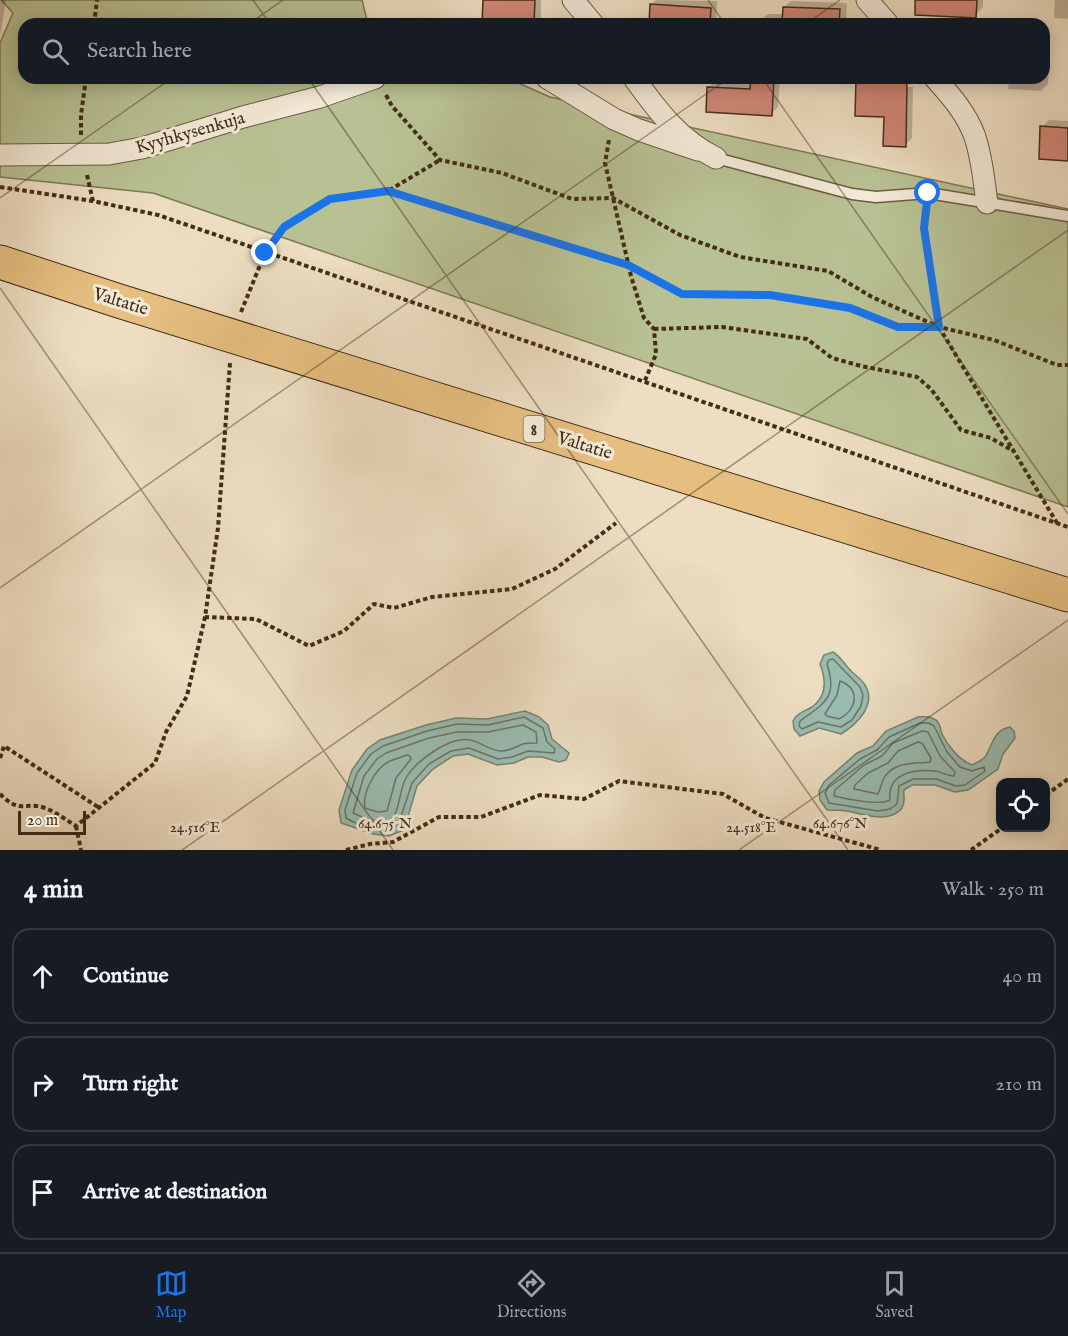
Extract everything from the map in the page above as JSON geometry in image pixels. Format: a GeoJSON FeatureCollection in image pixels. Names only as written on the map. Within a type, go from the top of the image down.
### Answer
{"type":"FeatureCollection","features":[{"type":"Feature","properties":{"kind":"highway","name":"Valtatie"},"geometry":{"type":"LineString","coordinates":[[0,262],[1068,595]]}},
{"type":"Feature","properties":{"kind":"street"},"geometry":{"type":"LineString","coordinates":[[573,0],[588,18]]}},
{"type":"Feature","properties":{"kind":"street"},"geometry":{"type":"LineString","coordinates":[[867,0],[883,18]]}},
{"type":"Feature","properties":{"kind":"street","name":"Kyyhkysenkuja"},"geometry":{"type":"LineString","coordinates":[[0,155],[109,154],[142,148],[243,117],[375,84]]}},
{"type":"Feature","properties":{"kind":"street"},"geometry":{"type":"LineString","coordinates":[[557,84],[614,119],[707,154]]}},
{"type":"Feature","properties":{"kind":"street"},"geometry":{"type":"LineString","coordinates":[[639,84],[673,128],[707,154]]}},
{"type":"Feature","properties":{"kind":"street"},"geometry":{"type":"LineString","coordinates":[[940,84],[954,99],[975,135],[987,203]]}},
{"type":"Feature","properties":{"kind":"lane"},"geometry":{"type":"LineString","coordinates":[[707,154],[852,194],[876,198],[928,193],[1068,216]]}},
{"type":"Feature","properties":{"kind":"path"},"geometry":{"type":"LineString","coordinates":[[95,18],[97,0]]}},
{"type":"Feature","properties":{"kind":"path"},"geometry":{"type":"LineString","coordinates":[[380,84],[392,106],[440,160],[502,173],[572,199],[613,198],[680,235],[740,257],[828,271],[872,297],[939,327],[994,340],[1057,365],[1068,365]]}},
{"type":"Feature","properties":{"kind":"path"},"geometry":{"type":"LineString","coordinates":[[614,119],[605,163],[628,265],[644,318],[654,329],[656,354],[645,383]]}},
{"type":"Feature","properties":{"kind":"path"},"geometry":{"type":"LineString","coordinates":[[76,826],[155,763],[166,732],[187,696],[205,616],[218,528],[231,335],[265,253],[284,227],[330,199],[388,191],[440,160]]}},
{"type":"Feature","properties":{"kind":"path"},"geometry":{"type":"LineString","coordinates":[[0,187],[142,211],[1068,527]]}},
{"type":"Feature","properties":{"kind":"path"},"geometry":{"type":"LineString","coordinates":[[388,191],[628,265],[682,294],[770,295],[850,308],[898,327],[939,327]]}},
{"type":"Feature","properties":{"kind":"path"},"geometry":{"type":"LineString","coordinates":[[928,193],[924,228],[939,327],[1058,524]]}},
{"type":"Feature","properties":{"kind":"path"},"geometry":{"type":"LineString","coordinates":[[654,329],[722,327],[807,339],[832,358],[917,377],[931,389],[961,430],[991,438],[1013,450]]}},
{"type":"Feature","properties":{"kind":"path"},"geometry":{"type":"LineString","coordinates":[[205,616],[256,619],[309,646],[344,631],[374,604],[394,608],[432,597],[512,589],[555,569],[616,522]]}},
{"type":"Feature","properties":{"kind":"path"},"geometry":{"type":"LineString","coordinates":[[0,758],[4,746],[98,807]]}},
{"type":"Feature","properties":{"kind":"path"},"geometry":{"type":"LineString","coordinates":[[1050,792],[1068,779]]}},
{"type":"Feature","properties":{"kind":"path"},"geometry":{"type":"LineString","coordinates":[[346,850],[370,844],[393,842],[440,817],[481,817],[540,795],[584,798],[619,781],[723,794],[765,818],[882,850]]}},
{"type":"Feature","properties":{"kind":"path"},"geometry":{"type":"LineString","coordinates":[[0,794],[10,804],[44,808],[76,826],[81,850]]}},
{"type":"Feature","properties":{"kind":"path"},"geometry":{"type":"LineString","coordinates":[[971,850],[996,832]]}},
{"type":"Feature","properties":{"kind":"green space"},"geometry":{"type":"Polygon","coordinates":[[[1,0],[362,0],[366,18],[18,18],[18,84],[521,84],[550,97],[1068,209],[1068,507],[153,193],[0,177],[0,43],[13,13],[1,0]]]}},
{"type":"Feature","properties":{"kind":"water"},"geometry":{"type":"Polygon","coordinates":[[[833,652],[865,685],[869,700],[867,707],[859,719],[841,734],[819,728],[800,736],[794,729],[793,721],[799,714],[817,703],[823,693],[824,681],[820,664],[824,655],[833,652]]]}},
{"type":"Feature","properties":{"kind":"water"},"geometry":{"type":"Polygon","coordinates":[[[525,711],[539,717],[548,725],[552,739],[569,753],[566,760],[559,762],[542,757],[528,757],[514,763],[497,765],[468,754],[453,756],[433,769],[417,786],[404,830],[389,836],[373,834],[341,823],[339,810],[352,770],[367,749],[380,740],[456,718],[487,719],[525,711]]]}},
{"type":"Feature","properties":{"kind":"water"},"geometry":{"type":"Polygon","coordinates":[[[918,717],[935,719],[951,748],[958,756],[972,765],[985,757],[1000,731],[1010,727],[1014,731],[1015,738],[1003,754],[998,769],[968,790],[955,792],[935,785],[912,785],[904,790],[902,808],[897,813],[883,817],[827,810],[820,800],[819,791],[824,782],[857,753],[873,746],[886,731],[918,717]]]}},
{"type":"Feature","properties":{"kind":"building"},"geometry":{"type":"Polygon","coordinates":[[[483,0],[535,0],[534,18],[482,18],[483,0]]]}},
{"type":"Feature","properties":{"kind":"building"},"geometry":{"type":"Polygon","coordinates":[[[915,0],[977,0],[976,18],[915,15],[915,0]]]}},
{"type":"Feature","properties":{"kind":"building"},"geometry":{"type":"Polygon","coordinates":[[[650,4],[711,8],[710,18],[649,18],[650,4]]]}},
{"type":"Feature","properties":{"kind":"building"},"geometry":{"type":"Polygon","coordinates":[[[783,7],[840,9],[839,18],[782,18],[783,7]]]}},
{"type":"Feature","properties":{"kind":"building"},"geometry":{"type":"Polygon","coordinates":[[[750,84],[774,84],[772,116],[706,112],[707,87],[750,89],[750,84]]]}},
{"type":"Feature","properties":{"kind":"building"},"geometry":{"type":"Polygon","coordinates":[[[856,84],[907,84],[906,147],[883,146],[884,117],[855,116],[856,84]]]}},
{"type":"Feature","properties":{"kind":"building"},"geometry":{"type":"Polygon","coordinates":[[[1040,126],[1068,128],[1068,161],[1039,159],[1040,126]]]}},
{"type":"Feature","properties":{"kind":"route"},"geometry":{"type":"LineString","coordinates":[[265,253],[284,227],[330,199],[388,191],[628,265],[682,294],[770,295],[850,308],[898,327],[939,327],[924,228],[928,193]]}}]}
